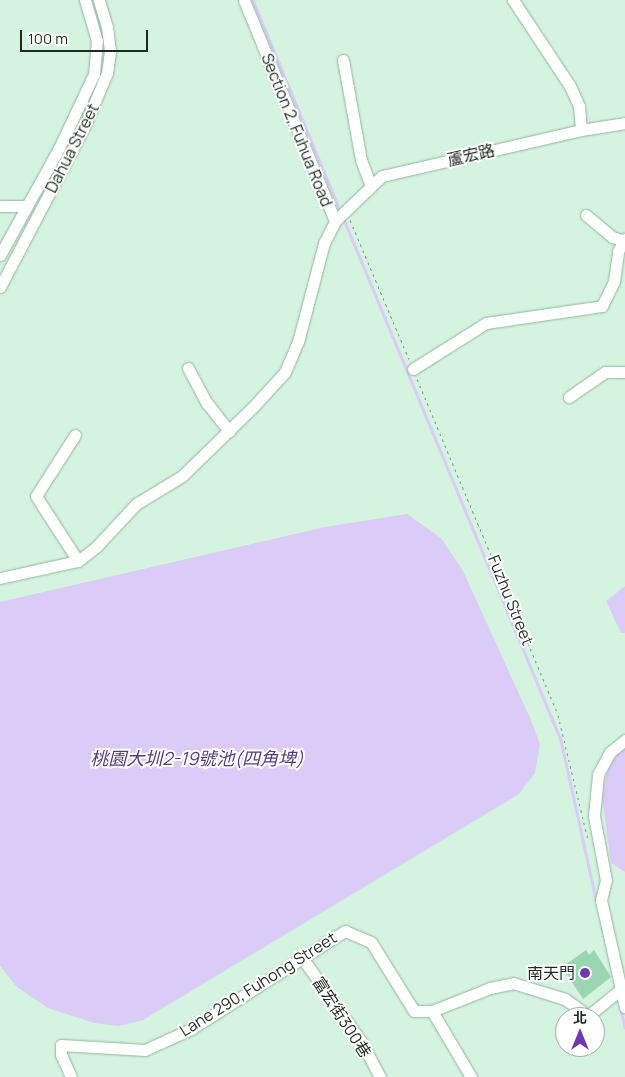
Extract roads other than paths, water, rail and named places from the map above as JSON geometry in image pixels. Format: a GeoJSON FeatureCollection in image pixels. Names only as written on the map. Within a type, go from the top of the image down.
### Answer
{"type":"FeatureCollection","features":[{"type":"Feature","properties":{"kind":"street","name":"Dahua Street"},"geometry":{"type":"LineString","coordinates":[[0,255],[48,167],[94,74],[97,40],[85,0]]}},
{"type":"Feature","properties":{"kind":"street","name":"Dahua Street"},"geometry":{"type":"LineString","coordinates":[[0,288],[99,97],[107,73],[110,51],[107,27],[98,0]]}},
{"type":"Feature","properties":{"kind":"street","name":"Section 2, Fuhua Road"},"geometry":{"type":"LineString","coordinates":[[0,578],[78,561],[97,546],[136,504],[182,476],[229,430],[284,372],[298,342],[324,243],[341,215],[244,0]]}},
{"type":"Feature","properties":{"kind":"street"},"geometry":{"type":"LineString","coordinates":[[513,0],[570,86],[579,106],[581,130]]}},
{"type":"Feature","properties":{"kind":"street"},"geometry":{"type":"LineString","coordinates":[[343,60],[361,160],[370,184]]}},
{"type":"Feature","properties":{"kind":"street","name":"蘆宏路"},"geometry":{"type":"LineString","coordinates":[[341,215],[370,184],[382,176],[581,130],[625,123]]}},
{"type":"Feature","properties":{"kind":"street"},"geometry":{"type":"LineString","coordinates":[[48,167],[59,173]]}},
{"type":"Feature","properties":{"kind":"street"},"geometry":{"type":"LineString","coordinates":[[0,206],[26,206]]}},
{"type":"Feature","properties":{"kind":"street"},"geometry":{"type":"LineString","coordinates":[[413,369],[486,323],[602,306],[614,282],[624,239],[612,237],[586,215]]}},
{"type":"Feature","properties":{"kind":"street"},"geometry":{"type":"LineString","coordinates":[[188,368],[207,403],[229,430]]}},
{"type":"Feature","properties":{"kind":"street"},"geometry":{"type":"LineString","coordinates":[[569,397],[605,372],[625,372]]}},
{"type":"Feature","properties":{"kind":"street"},"geometry":{"type":"LineString","coordinates":[[75,435],[36,496],[78,561]]}},
{"type":"Feature","properties":{"kind":"street"},"geometry":{"type":"LineString","coordinates":[[625,740],[610,752],[598,775],[594,816],[606,880],[601,900],[625,1007]]}},
{"type":"Feature","properties":{"kind":"street","name":"Lane 290, Fuhong Street"},"geometry":{"type":"LineString","coordinates":[[71,1077],[61,1055],[61,1045],[145,1050],[191,1029],[344,931],[371,942],[414,1011],[432,1011]]}},
{"type":"Feature","properties":{"kind":"street","name":"富宏街300巷"},"geometry":{"type":"LineString","coordinates":[[303,959],[362,1043],[380,1077]]}},
{"type":"Feature","properties":{"kind":"street"},"geometry":{"type":"LineString","coordinates":[[471,1077],[432,1011],[490,988],[513,983],[566,999],[588,1016],[621,989]]}},
{"type":"Feature","properties":{"kind":"water","name":"桃園大圳2-19號池(四角埤)"},"geometry":{"type":"Polygon","coordinates":[[[407,514],[441,538],[463,571],[530,718],[540,744],[535,773],[519,794],[143,1020],[119,1026],[94,1023],[48,1008],[17,987],[0,966],[0,602],[325,527],[407,514]]]}},
{"type":"Feature","properties":{"kind":"water"},"geometry":{"type":"Polygon","coordinates":[[[625,586],[625,633],[621,633],[606,601],[625,586]]]}},
{"type":"Feature","properties":{"kind":"water"},"geometry":{"type":"Polygon","coordinates":[[[625,746],[625,872],[611,863],[602,797],[607,773],[617,752],[625,746]]]}},
{"type":"Feature","properties":{"kind":"waterway"},"geometry":{"type":"LineString","coordinates":[[253,0],[340,210]]}},
{"type":"Feature","properties":{"kind":"waterway"},"geometry":{"type":"LineString","coordinates":[[343,217],[561,740],[596,899]]}},
{"type":"Feature","properties":{"kind":"waterway"},"geometry":{"type":"LineString","coordinates":[[621,1010],[625,1028]]}},
{"type":"Feature","properties":{"kind":"place","name":"南天門"},"geometry":{"type":"Point","coordinates":[585,973]}}]}
